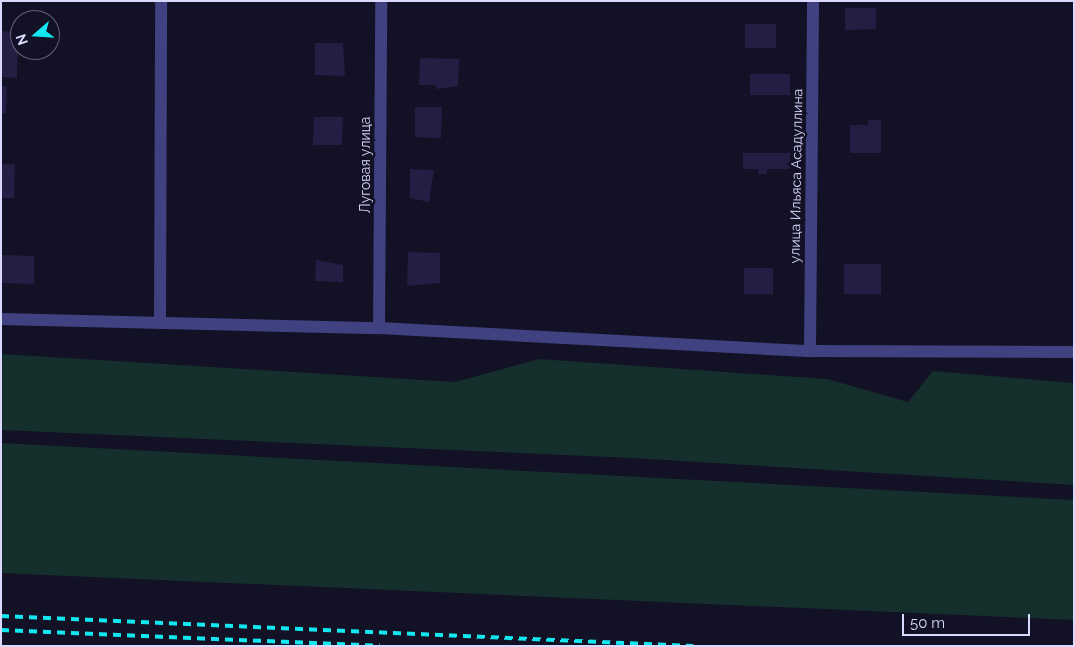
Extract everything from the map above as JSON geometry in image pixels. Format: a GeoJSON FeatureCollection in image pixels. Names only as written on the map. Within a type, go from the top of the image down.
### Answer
{"type":"FeatureCollection","features":[{"type":"Feature","properties":{"kind":"street"},"geometry":{"type":"LineString","coordinates":[[160,323],[161,1]]}},
{"type":"Feature","properties":{"kind":"street","name":"Луговая улица"},"geometry":{"type":"LineString","coordinates":[[379,328],[381,1]]}},
{"type":"Feature","properties":{"kind":"street","name":"улица Ильяса Асадуллина"},"geometry":{"type":"LineString","coordinates":[[810,351],[813,1]]}},
{"type":"Feature","properties":{"kind":"street"},"geometry":{"type":"LineString","coordinates":[[1,319],[379,328],[810,351],[1074,352]]}},
{"type":"Feature","properties":{"kind":"green space"},"geometry":{"type":"Polygon","coordinates":[[[1,354],[455,382],[539,359],[827,379],[908,402],[933,371],[1074,383],[1074,485],[632,458],[1,430],[1,354]]]}},
{"type":"Feature","properties":{"kind":"green space"},"geometry":{"type":"Polygon","coordinates":[[[1,443],[1074,500],[1074,620],[1,573],[1,443]]]}},
{"type":"Feature","properties":{"kind":"building"},"geometry":{"type":"Polygon","coordinates":[[[845,8],[876,8],[876,29],[845,30],[845,8]]]}},
{"type":"Feature","properties":{"kind":"building"},"geometry":{"type":"Polygon","coordinates":[[[745,24],[776,24],[776,48],[745,48],[745,24]]]}},
{"type":"Feature","properties":{"kind":"building"},"geometry":{"type":"Polygon","coordinates":[[[1,31],[10,32],[10,60],[17,60],[17,78],[1,77],[1,31]]]}},
{"type":"Feature","properties":{"kind":"building"},"geometry":{"type":"Polygon","coordinates":[[[315,43],[343,43],[345,76],[315,75],[315,43]]]}},
{"type":"Feature","properties":{"kind":"building"},"geometry":{"type":"Polygon","coordinates":[[[420,58],[459,59],[458,86],[436,89],[436,85],[419,85],[420,58]]]}},
{"type":"Feature","properties":{"kind":"building"},"geometry":{"type":"Polygon","coordinates":[[[750,74],[790,74],[790,95],[750,95],[750,74]]]}},
{"type":"Feature","properties":{"kind":"building"},"geometry":{"type":"Polygon","coordinates":[[[1,86],[7,86],[6,113],[1,113],[1,86]]]}},
{"type":"Feature","properties":{"kind":"building"},"geometry":{"type":"Polygon","coordinates":[[[415,107],[442,107],[441,138],[415,137],[415,107]]]}},
{"type":"Feature","properties":{"kind":"building"},"geometry":{"type":"Polygon","coordinates":[[[314,117],[343,117],[342,145],[313,145],[314,117]]]}},
{"type":"Feature","properties":{"kind":"building"},"geometry":{"type":"Polygon","coordinates":[[[868,120],[881,120],[881,153],[850,153],[850,125],[868,125],[868,120]]]}},
{"type":"Feature","properties":{"kind":"building"},"geometry":{"type":"Polygon","coordinates":[[[743,153],[790,153],[790,169],[767,169],[767,174],[758,174],[759,169],[743,169],[743,153]]]}},
{"type":"Feature","properties":{"kind":"building"},"geometry":{"type":"Polygon","coordinates":[[[1,164],[15,164],[14,198],[1,198],[1,164]]]}},
{"type":"Feature","properties":{"kind":"building"},"geometry":{"type":"Polygon","coordinates":[[[410,169],[434,170],[429,202],[410,198],[410,169]]]}},
{"type":"Feature","properties":{"kind":"building"},"geometry":{"type":"Polygon","coordinates":[[[408,252],[440,253],[440,283],[407,286],[408,252]]]}},
{"type":"Feature","properties":{"kind":"building"},"geometry":{"type":"Polygon","coordinates":[[[2,255],[34,256],[34,284],[1,283],[2,255]]]}},
{"type":"Feature","properties":{"kind":"building"},"geometry":{"type":"Polygon","coordinates":[[[316,260],[343,265],[343,282],[315,281],[316,260]]]}},
{"type":"Feature","properties":{"kind":"building"},"geometry":{"type":"Polygon","coordinates":[[[844,264],[881,264],[881,294],[844,294],[844,264]]]}},
{"type":"Feature","properties":{"kind":"building"},"geometry":{"type":"Polygon","coordinates":[[[744,268],[773,268],[773,294],[744,294],[744,268]]]}},
{"type":"Feature","properties":{"kind":"railway"},"geometry":{"type":"LineString","coordinates":[[1,616],[693,646]]}},
{"type":"Feature","properties":{"kind":"railway"},"geometry":{"type":"LineString","coordinates":[[1,630],[380,646]]}}]}
